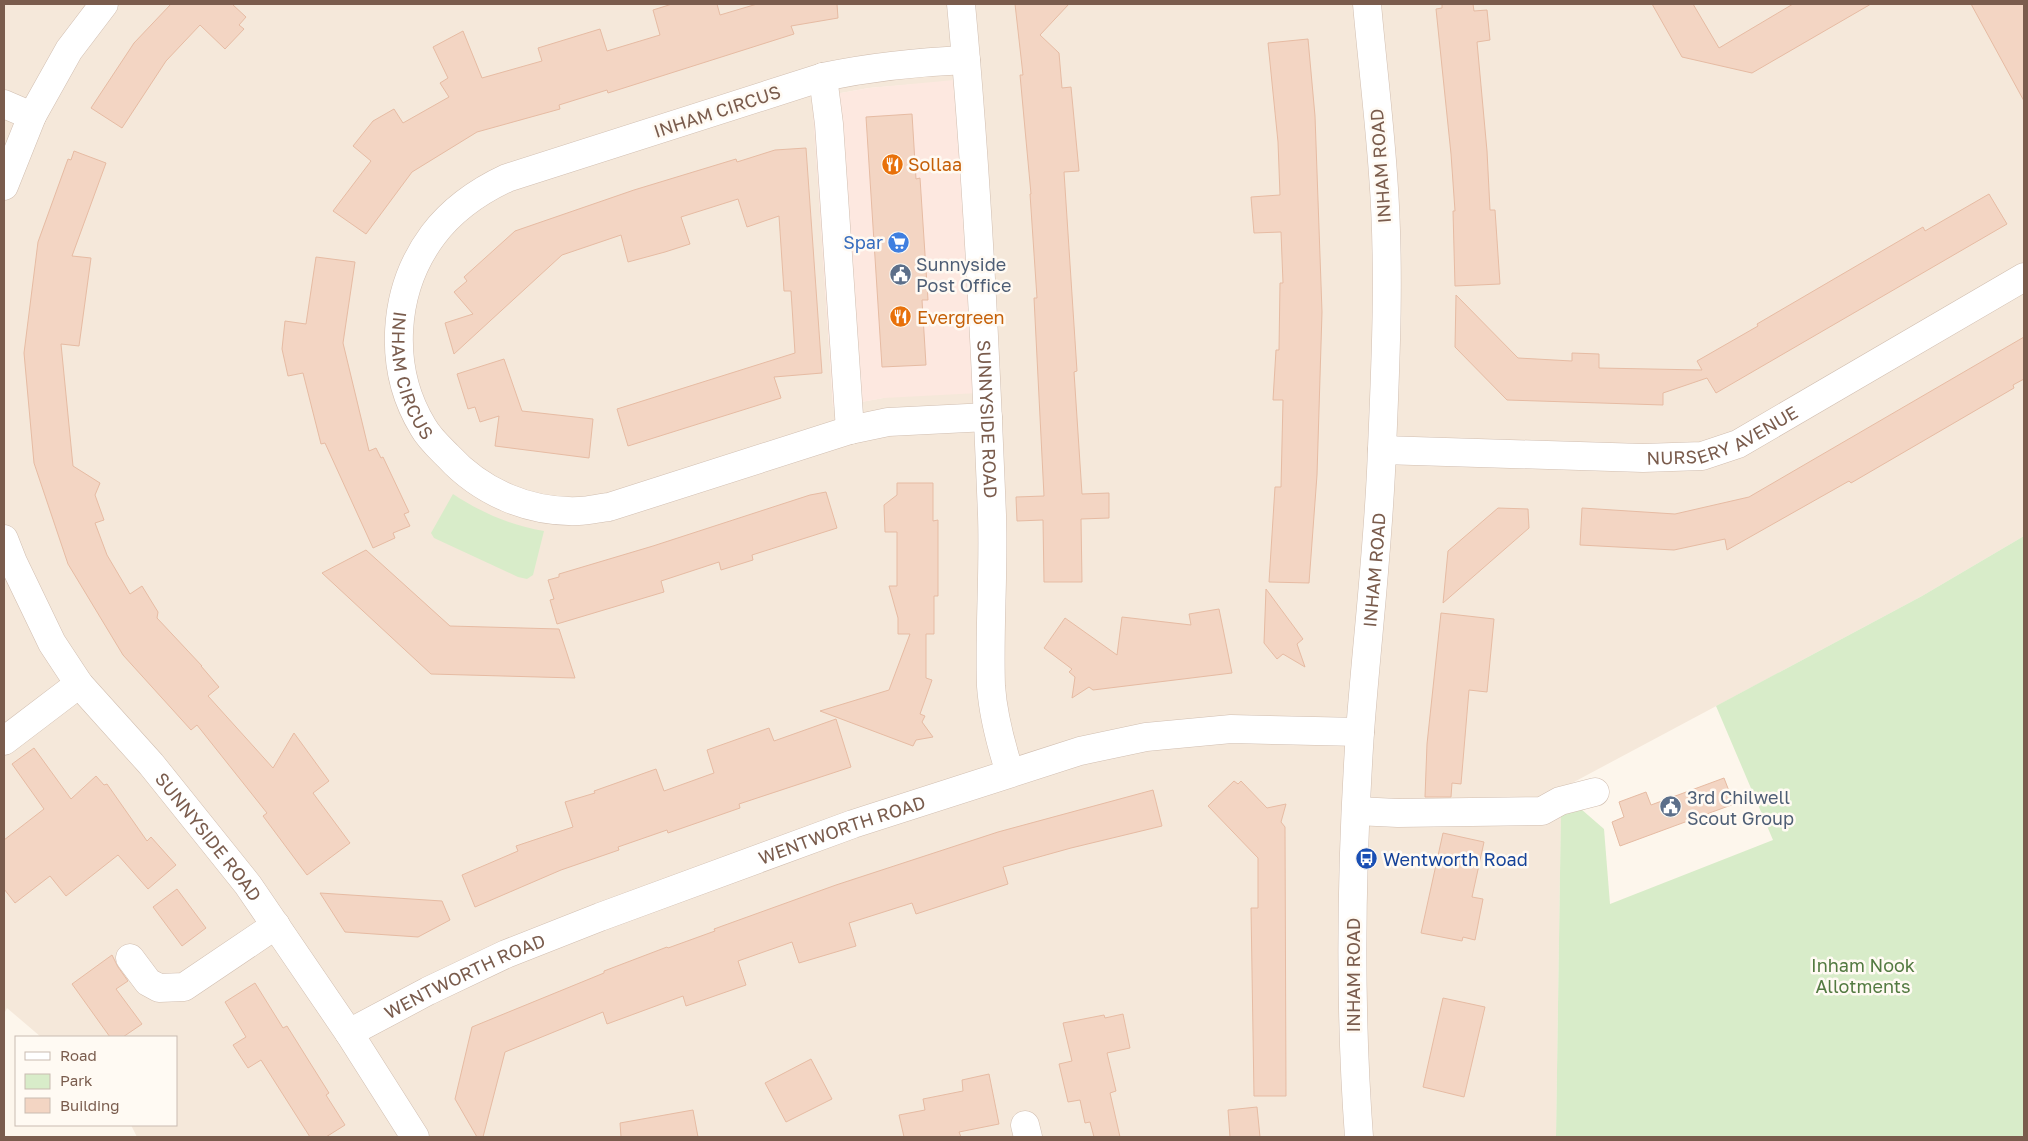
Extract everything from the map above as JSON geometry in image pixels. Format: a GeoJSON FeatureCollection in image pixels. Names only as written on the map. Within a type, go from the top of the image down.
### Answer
{"type":"FeatureCollection","features":[{"type":"Feature","properties":{"kind":"street"},"geometry":{"type":"LineString","coordinates":[[4,186],[32,116],[69,50],[104,4]]}},
{"type":"Feature","properties":{"kind":"street","name":"SUNNYSIDE ROAD"},"geometry":{"type":"LineString","coordinates":[[961,4],[979,238],[988,417],[993,540],[991,686],[996,722],[1010,773]]}},
{"type":"Feature","properties":{"kind":"street","name":"INHAM ROAD"},"geometry":{"type":"LineString","coordinates":[[1359,1137],[1353,1008],[1353,885],[1360,732],[1376,549],[1382,450],[1387,303],[1384,176],[1367,4]]}},
{"type":"Feature","properties":{"kind":"street","name":"INHAM CIRCUS"},"geometry":{"type":"LineString","coordinates":[[966,60],[924,62],[862,69],[823,77],[507,178],[484,189],[452,215],[434,234],[420,254],[404,296],[399,324],[398,347],[402,373],[413,407],[423,428],[438,445],[460,469],[484,486],[510,500],[544,509],[579,511],[609,507],[850,430],[888,422],[988,417]]}},
{"type":"Feature","properties":{"kind":"street"},"geometry":{"type":"LineString","coordinates":[[823,77],[829,124],[850,430]]}},
{"type":"Feature","properties":{"kind":"street"},"geometry":{"type":"LineString","coordinates":[[4,104],[32,116]]}},
{"type":"Feature","properties":{"kind":"street","name":"NURSERY AVENUE"},"geometry":{"type":"LineString","coordinates":[[1382,450],[1643,458],[1702,456],[1738,444],[2024,277]]}},
{"type":"Feature","properties":{"kind":"street","name":"SUNNYSIDE ROAD"},"geometry":{"type":"LineString","coordinates":[[4,538],[13,562],[52,643],[79,684],[151,764],[248,885],[349,1033],[415,1137]]}},
{"type":"Feature","properties":{"kind":"street"},"geometry":{"type":"LineString","coordinates":[[4,741],[79,684]]}},
{"type":"Feature","properties":{"kind":"street","name":"WENTWORTH ROAD"},"geometry":{"type":"LineString","coordinates":[[349,1033],[428,991],[506,954],[591,920],[853,824],[1080,751],[1146,737],[1231,729],[1360,732]]}},
{"type":"Feature","properties":{"kind":"street"},"geometry":{"type":"LineString","coordinates":[[1356,811],[1398,813],[1542,811],[1560,800],[1595,792]]}},
{"type":"Feature","properties":{"kind":"street"},"geometry":{"type":"LineString","coordinates":[[130,958],[148,982],[160,988],[184,987],[276,925]]}},
{"type":"Feature","properties":{"kind":"shaded area"},"geometry":{"type":"Polygon","coordinates":[[[4,4],[2024,4],[2024,536],[1922,596],[1559,790],[1561,808],[1556,1137],[137,1137],[132,1126],[178,1126],[178,1036],[40,1036],[7,1008],[4,1014],[4,4]],[[954,81],[869,88],[813,98],[833,407],[883,398],[954,81]]]}},
{"type":"Feature","properties":{"kind":"shaded area"},"geometry":{"type":"Polygon","coordinates":[[[954,80],[979,393],[884,398],[833,407],[812,98],[869,88],[954,80]]]}},
{"type":"Feature","properties":{"kind":"green space"},"geometry":{"type":"Polygon","coordinates":[[[453,494],[497,517],[544,531],[533,575],[527,579],[518,577],[434,538],[431,533],[453,494]]]}},
{"type":"Feature","properties":{"kind":"green space","name":"Inham Nook Allotments"},"geometry":{"type":"Polygon","coordinates":[[[2024,536],[2024,1137],[1556,1137],[1561,808],[1581,809],[1604,829],[1610,904],[1773,840],[1716,706],[1922,596],[2024,536]]]}},
{"type":"Feature","properties":{"kind":"building"},"geometry":{"type":"Polygon","coordinates":[[[171,4],[232,4],[246,17],[239,25],[244,29],[225,49],[200,25],[166,61],[122,128],[91,108],[134,43],[171,4]]]}},
{"type":"Feature","properties":{"kind":"building"},"geometry":{"type":"Polygon","coordinates":[[[672,4],[717,4],[720,15],[757,4],[837,4],[838,18],[791,26],[794,34],[608,93],[607,90],[559,105],[560,109],[477,132],[412,172],[366,234],[333,211],[371,161],[353,146],[373,121],[394,109],[403,123],[449,97],[440,83],[448,78],[433,47],[463,31],[482,78],[542,61],[538,48],[600,29],[607,51],[660,35],[653,10],[672,4]]]}},
{"type":"Feature","properties":{"kind":"building"},"geometry":{"type":"Polygon","coordinates":[[[1015,4],[1069,4],[1040,35],[1059,53],[1062,88],[1071,87],[1079,171],[1064,172],[1077,371],[1074,372],[1082,494],[1109,493],[1109,518],[1081,519],[1082,582],[1044,582],[1043,520],[1017,521],[1016,497],[1044,496],[1034,298],[1037,298],[1031,194],[1020,75],[1023,75],[1015,4]]]}},
{"type":"Feature","properties":{"kind":"building"},"geometry":{"type":"Polygon","coordinates":[[[1442,4],[1473,4],[1474,11],[1487,10],[1490,40],[1477,42],[1487,151],[1490,210],[1495,210],[1500,284],[1455,286],[1453,211],[1455,211],[1436,9],[1442,8],[1442,4]]]}},
{"type":"Feature","properties":{"kind":"building"},"geometry":{"type":"Polygon","coordinates":[[[1652,4],[1693,4],[1719,48],[1793,4],[1871,4],[1752,73],[1682,57],[1652,4]]]}},
{"type":"Feature","properties":{"kind":"building"},"geometry":{"type":"Polygon","coordinates":[[[1971,4],[2024,4],[2024,101],[1971,4]]]}},
{"type":"Feature","properties":{"kind":"building"},"geometry":{"type":"Polygon","coordinates":[[[1308,39],[1315,116],[1322,312],[1317,475],[1309,583],[1269,582],[1275,487],[1281,487],[1283,400],[1273,400],[1276,350],[1279,350],[1280,283],[1283,283],[1281,232],[1254,233],[1251,197],[1280,195],[1278,142],[1268,43],[1308,39]]]}},
{"type":"Feature","properties":{"kind":"building"},"geometry":{"type":"Polygon","coordinates":[[[912,114],[916,179],[920,178],[928,300],[922,300],[926,365],[882,367],[866,117],[912,114]]]}},
{"type":"Feature","properties":{"kind":"building"},"geometry":{"type":"Polygon","coordinates":[[[806,148],[822,373],[774,377],[781,398],[628,446],[617,409],[795,353],[791,291],[784,291],[779,216],[747,227],[738,199],[681,217],[690,244],[665,252],[628,262],[621,235],[562,255],[454,354],[445,323],[473,314],[454,292],[467,281],[464,277],[515,231],[634,190],[736,159],[737,162],[775,150],[806,148]]]}},
{"type":"Feature","properties":{"kind":"building"},"geometry":{"type":"Polygon","coordinates":[[[74,151],[106,163],[72,256],[91,258],[79,346],[61,344],[73,466],[100,483],[95,495],[104,520],[95,523],[107,555],[130,594],[142,586],[158,612],[157,618],[219,687],[208,696],[273,768],[294,733],[329,781],[313,793],[350,843],[307,875],[263,816],[267,813],[197,725],[191,730],[123,655],[68,564],[34,463],[24,353],[38,242],[68,159],[71,160],[74,151]]]}},
{"type":"Feature","properties":{"kind":"building"},"geometry":{"type":"Polygon","coordinates":[[[1989,194],[2007,224],[1716,393],[1707,378],[1663,393],[1663,405],[1507,400],[1455,347],[1456,295],[1518,358],[1572,361],[1572,353],[1599,354],[1599,368],[1702,370],[1697,361],[1758,326],[1757,324],[1923,227],[1925,231],[1989,194]]]}},
{"type":"Feature","properties":{"kind":"building"},"geometry":{"type":"Polygon","coordinates":[[[316,257],[355,262],[343,343],[369,451],[376,448],[381,458],[383,457],[409,512],[404,514],[410,526],[393,533],[395,538],[373,548],[325,443],[321,444],[303,373],[288,376],[282,349],[285,321],[306,324],[316,257]]]}},
{"type":"Feature","properties":{"kind":"building"},"geometry":{"type":"Polygon","coordinates":[[[2024,337],[2024,379],[2013,385],[2014,388],[1851,483],[1849,481],[1727,550],[1725,539],[1674,550],[1580,545],[1582,508],[1675,514],[1749,497],[2024,337]]]}},
{"type":"Feature","properties":{"kind":"building"},"geometry":{"type":"Polygon","coordinates":[[[504,359],[522,411],[593,419],[589,458],[495,446],[499,416],[480,422],[475,407],[468,409],[457,374],[504,359]]]}},
{"type":"Feature","properties":{"kind":"building"},"geometry":{"type":"Polygon","coordinates":[[[897,483],[933,483],[933,521],[938,520],[938,596],[934,596],[934,634],[926,634],[926,678],[932,680],[920,714],[925,716],[922,722],[933,737],[916,740],[913,746],[820,711],[889,690],[910,634],[898,634],[898,618],[889,586],[897,586],[897,532],[885,532],[884,505],[897,495],[897,483]]]}},
{"type":"Feature","properties":{"kind":"building"},"geometry":{"type":"Polygon","coordinates":[[[826,492],[837,528],[752,555],[753,560],[721,570],[719,562],[661,581],[664,592],[557,624],[550,600],[554,599],[548,580],[559,577],[559,574],[653,546],[810,495],[826,492]]]}},
{"type":"Feature","properties":{"kind":"building"},"geometry":{"type":"Polygon","coordinates":[[[1498,508],[1528,509],[1529,528],[1443,603],[1448,551],[1498,508]]]}},
{"type":"Feature","properties":{"kind":"building"},"geometry":{"type":"Polygon","coordinates":[[[366,550],[450,626],[559,629],[575,678],[431,674],[322,573],[366,550]]]}},
{"type":"Feature","properties":{"kind":"building"},"geometry":{"type":"Polygon","coordinates":[[[1266,589],[1303,639],[1297,644],[1305,667],[1283,654],[1277,659],[1264,643],[1266,589]]]}},
{"type":"Feature","properties":{"kind":"building"},"geometry":{"type":"Polygon","coordinates":[[[1219,609],[1232,673],[1093,690],[1089,687],[1072,698],[1075,677],[1069,672],[1072,669],[1044,648],[1065,618],[1117,655],[1122,617],[1191,625],[1189,614],[1219,609]]]}},
{"type":"Feature","properties":{"kind":"building"},"geometry":{"type":"Polygon","coordinates":[[[1441,613],[1494,619],[1487,692],[1469,690],[1461,784],[1452,783],[1451,797],[1425,797],[1427,744],[1441,613]]]}},
{"type":"Feature","properties":{"kind":"building"},"geometry":{"type":"Polygon","coordinates":[[[836,719],[851,767],[739,804],[740,808],[668,833],[667,830],[618,847],[619,850],[561,870],[475,907],[462,875],[518,851],[516,846],[573,827],[565,802],[595,793],[594,791],[656,769],[664,791],[714,773],[707,750],[769,728],[774,741],[836,719]]]}},
{"type":"Feature","properties":{"kind":"building"},"geometry":{"type":"Polygon","coordinates":[[[34,748],[71,799],[96,776],[104,785],[107,784],[147,841],[151,837],[176,865],[148,889],[118,855],[66,896],[50,876],[15,903],[4,889],[4,840],[44,809],[12,764],[34,748]]]}},
{"type":"Feature","properties":{"kind":"building"},"geometry":{"type":"Polygon","coordinates":[[[1724,778],[1734,804],[1620,846],[1612,822],[1624,817],[1619,802],[1646,792],[1651,805],[1724,778]]]}},
{"type":"Feature","properties":{"kind":"building"},"geometry":{"type":"Polygon","coordinates":[[[1234,781],[1238,784],[1241,781],[1267,808],[1286,804],[1281,822],[1285,827],[1286,1096],[1254,1096],[1251,908],[1258,908],[1258,858],[1208,806],[1234,781]]]}},
{"type":"Feature","properties":{"kind":"building"},"geometry":{"type":"Polygon","coordinates":[[[1153,790],[1162,826],[1003,867],[1008,884],[916,914],[912,903],[849,923],[856,946],[799,963],[792,942],[738,961],[746,985],[686,1006],[683,996],[607,1024],[603,1012],[505,1052],[483,1137],[477,1137],[455,1099],[472,1027],[604,973],[604,971],[836,885],[998,832],[1153,790]]]}},
{"type":"Feature","properties":{"kind":"building"},"geometry":{"type":"Polygon","coordinates":[[[1443,833],[1484,842],[1472,897],[1483,899],[1475,940],[1463,937],[1462,941],[1421,933],[1443,833]]]}},
{"type":"Feature","properties":{"kind":"building"},"geometry":{"type":"Polygon","coordinates":[[[177,889],[206,928],[182,946],[153,907],[177,889]]]}},
{"type":"Feature","properties":{"kind":"building"},"geometry":{"type":"Polygon","coordinates":[[[320,893],[442,901],[450,920],[418,937],[345,932],[320,893]]]}},
{"type":"Feature","properties":{"kind":"building"},"geometry":{"type":"Polygon","coordinates":[[[112,955],[128,981],[116,989],[142,1024],[124,1036],[109,1036],[72,984],[112,955]]]}},
{"type":"Feature","properties":{"kind":"building"},"geometry":{"type":"Polygon","coordinates":[[[255,983],[283,1028],[287,1026],[329,1093],[326,1095],[345,1125],[326,1137],[310,1137],[261,1060],[248,1068],[233,1045],[246,1037],[225,1002],[255,983]]]}},
{"type":"Feature","properties":{"kind":"building"},"geometry":{"type":"Polygon","coordinates":[[[1443,998],[1485,1007],[1464,1097],[1423,1087],[1443,998]]]}},
{"type":"Feature","properties":{"kind":"building"},"geometry":{"type":"Polygon","coordinates":[[[1123,1014],[1130,1048],[1107,1053],[1116,1091],[1110,1093],[1120,1137],[1094,1137],[1090,1122],[1085,1123],[1080,1100],[1068,1102],[1059,1064],[1072,1061],[1063,1023],[1104,1015],[1105,1018],[1123,1014]]]}},
{"type":"Feature","properties":{"kind":"building"},"geometry":{"type":"Polygon","coordinates":[[[811,1059],[832,1099],[786,1122],[765,1083],[811,1059]]]}},
{"type":"Feature","properties":{"kind":"building"},"geometry":{"type":"Polygon","coordinates":[[[989,1074],[999,1124],[959,1132],[961,1137],[904,1137],[899,1115],[925,1110],[923,1099],[963,1091],[962,1080],[989,1074]]]}},
{"type":"Feature","properties":{"kind":"building"},"geometry":{"type":"Polygon","coordinates":[[[1257,1107],[1260,1137],[1230,1137],[1228,1110],[1257,1107]]]}},
{"type":"Feature","properties":{"kind":"building"},"geometry":{"type":"Polygon","coordinates":[[[693,1110],[698,1137],[621,1137],[620,1123],[693,1110]]]}},
{"type":"Feature","properties":{"kind":"place","name":"Sollaa"},"geometry":{"type":"Point","coordinates":[892,164]}},
{"type":"Feature","properties":{"kind":"place","name":"Spar"},"geometry":{"type":"Point","coordinates":[899,242]}},
{"type":"Feature","properties":{"kind":"place","name":"Sunnyside Post Office"},"geometry":{"type":"Point","coordinates":[900,274]}},
{"type":"Feature","properties":{"kind":"place","name":"Evergreen"},"geometry":{"type":"Point","coordinates":[901,317]}},
{"type":"Feature","properties":{"kind":"place","name":"3rd Chilwell Scout Group"},"geometry":{"type":"Point","coordinates":[1671,807]}},
{"type":"Feature","properties":{"kind":"place","name":"Wentworth Road"},"geometry":{"type":"Point","coordinates":[1367,859]}}]}
